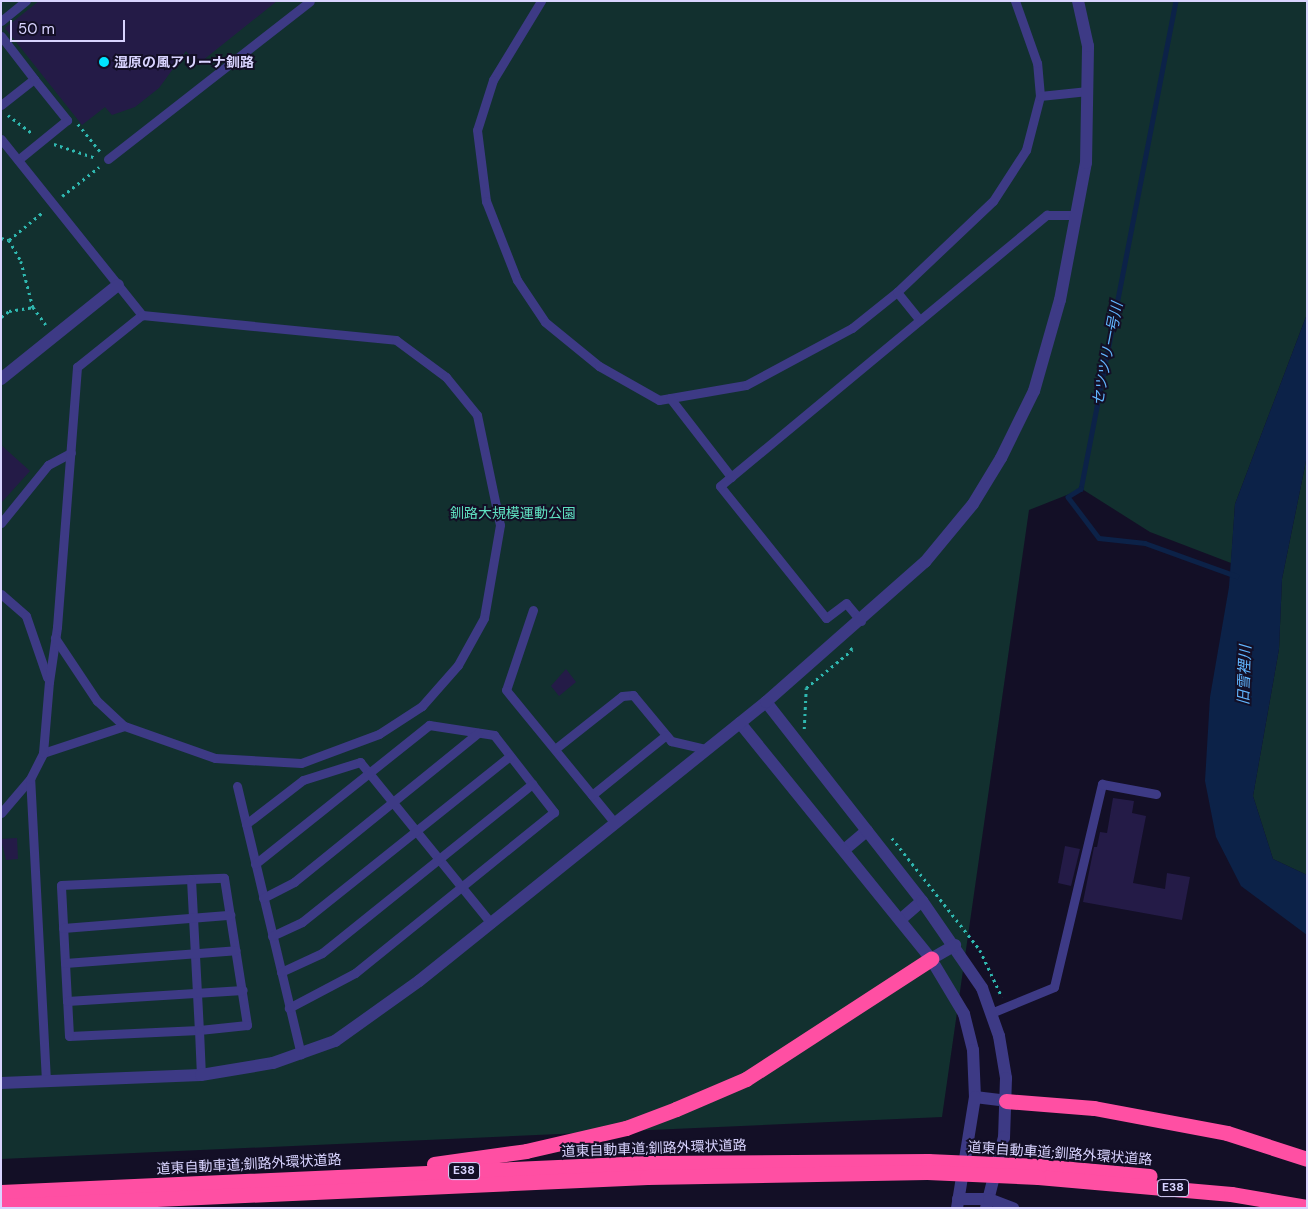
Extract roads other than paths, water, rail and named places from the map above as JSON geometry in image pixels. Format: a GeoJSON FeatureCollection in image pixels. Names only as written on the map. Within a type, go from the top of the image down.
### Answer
{"type":"FeatureCollection","features":[{"type":"Feature","properties":{"kind":"highway"},"geometry":{"type":"LineString","coordinates":[[346,1176],[526,1151],[626,1128],[746,1079],[932,959]]}},
{"type":"Feature","properties":{"kind":"highway"},"geometry":{"type":"LineString","coordinates":[[1006,1101],[1094,1108],[1208,1130],[1307,1159]]}},
{"type":"Feature","properties":{"kind":"highway","name":"道東自動車道;釧路外環状道路"},"geometry":{"type":"LineString","coordinates":[[1,1192],[752,1160],[1039,1171],[1307,1196]]}},
{"type":"Feature","properties":{"kind":"highway","name":"道東自動車道;釧路外環状道路"},"geometry":{"type":"LineString","coordinates":[[1,1206],[666,1176],[927,1167]]}},
{"type":"Feature","properties":{"kind":"highway","name":"道東自動車道;釧路外環状道路"},"geometry":{"type":"LineString","coordinates":[[1039,1171],[1231,1194],[1307,1207]]}},
{"type":"Feature","properties":{"kind":"street"},"geometry":{"type":"LineString","coordinates":[[1,1083],[201,1075],[301,1054],[335,1041],[369,1021],[766,702],[862,622],[925,562],[973,504],[1001,458],[1034,391],[1060,300],[1086,163],[1088,46],[1078,1]]}},
{"type":"Feature","properties":{"kind":"street"},"geometry":{"type":"LineString","coordinates":[[1,379],[118,285]]}},
{"type":"Feature","properties":{"kind":"street"},"geometry":{"type":"LineString","coordinates":[[766,702],[922,901],[955,945],[982,988],[991,1013],[1004,1070],[1006,1101],[1004,1138],[988,1203]]}},
{"type":"Feature","properties":{"kind":"street"},"geometry":{"type":"LineString","coordinates":[[740,722],[932,959],[964,1014],[973,1050],[975,1097],[957,1203],[988,1203],[1013,1208]]}},
{"type":"Feature","properties":{"kind":"street"},"geometry":{"type":"LineString","coordinates":[[844,850],[868,831]]}},
{"type":"Feature","properties":{"kind":"street"},"geometry":{"type":"LineString","coordinates":[[900,920],[922,901]]}},
{"type":"Feature","properties":{"kind":"street"},"geometry":{"type":"LineString","coordinates":[[932,959],[955,945]]}},
{"type":"Feature","properties":{"kind":"street"},"geometry":{"type":"LineString","coordinates":[[975,1097],[1006,1101]]}},
{"type":"Feature","properties":{"kind":"lane"},"geometry":{"type":"LineString","coordinates":[[1,21],[26,1]]}},
{"type":"Feature","properties":{"kind":"lane"},"geometry":{"type":"LineString","coordinates":[[108,160],[310,1]]}},
{"type":"Feature","properties":{"kind":"lane"},"geometry":{"type":"LineString","coordinates":[[541,1],[492,80],[477,130],[486,201],[517,280],[544,322],[599,366],[659,400],[746,385],[852,328],[897,292],[993,201],[1026,150],[1040,96],[1037,63],[1015,1]]}},
{"type":"Feature","properties":{"kind":"lane"},"geometry":{"type":"LineString","coordinates":[[1,36],[67,120],[18,160]]}},
{"type":"Feature","properties":{"kind":"lane"},"geometry":{"type":"LineString","coordinates":[[1,105],[34,79]]}},
{"type":"Feature","properties":{"kind":"lane"},"geometry":{"type":"LineString","coordinates":[[1040,96],[1088,91]]}},
{"type":"Feature","properties":{"kind":"lane"},"geometry":{"type":"LineString","coordinates":[[1,139],[142,315]]}},
{"type":"Feature","properties":{"kind":"lane"},"geometry":{"type":"LineString","coordinates":[[862,622],[846,603],[826,618],[720,486],[1047,214],[1076,215]]}},
{"type":"Feature","properties":{"kind":"lane"},"geometry":{"type":"LineString","coordinates":[[897,292],[920,320]]}},
{"type":"Feature","properties":{"kind":"lane"},"geometry":{"type":"LineString","coordinates":[[1,813],[30,779],[42,753],[49,682],[56,638],[77,367],[142,315],[396,340],[446,377],[477,415],[500,525],[484,618],[458,665],[422,706],[379,734],[301,763],[260,764],[215,758],[124,726],[97,701],[56,638]]}},
{"type":"Feature","properties":{"kind":"lane"},"geometry":{"type":"LineString","coordinates":[[670,398],[731,477]]}},
{"type":"Feature","properties":{"kind":"lane"},"geometry":{"type":"LineString","coordinates":[[1,523],[48,465],[71,453]]}},
{"type":"Feature","properties":{"kind":"lane"},"geometry":{"type":"LineString","coordinates":[[1,594],[26,616],[49,682]]}},
{"type":"Feature","properties":{"kind":"lane"},"geometry":{"type":"LineString","coordinates":[[533,610],[506,690],[615,823]]}},
{"type":"Feature","properties":{"kind":"lane"},"geometry":{"type":"LineString","coordinates":[[555,749],[622,696],[633,695],[671,741],[706,750]]}},
{"type":"Feature","properties":{"kind":"lane"},"geometry":{"type":"LineString","coordinates":[[255,864],[429,725],[494,736],[554,812],[355,973],[289,1008]]}},
{"type":"Feature","properties":{"kind":"lane"},"geometry":{"type":"LineString","coordinates":[[42,753],[124,726]]}},
{"type":"Feature","properties":{"kind":"lane"},"geometry":{"type":"LineString","coordinates":[[263,898],[294,882],[478,733]]}},
{"type":"Feature","properties":{"kind":"lane"},"geometry":{"type":"LineString","coordinates":[[592,795],[666,735]]}},
{"type":"Feature","properties":{"kind":"lane"},"geometry":{"type":"LineString","coordinates":[[272,936],[302,922],[510,756]]}},
{"type":"Feature","properties":{"kind":"lane"},"geometry":{"type":"LineString","coordinates":[[246,824],[303,780],[360,762],[491,924]]}},
{"type":"Feature","properties":{"kind":"lane"},"geometry":{"type":"LineString","coordinates":[[30,779],[46,1081]]}},
{"type":"Feature","properties":{"kind":"lane"},"geometry":{"type":"LineString","coordinates":[[281,972],[322,953],[532,784]]}},
{"type":"Feature","properties":{"kind":"lane"},"geometry":{"type":"LineString","coordinates":[[991,1013],[1054,988],[1102,784],[1156,794]]}},
{"type":"Feature","properties":{"kind":"lane"},"geometry":{"type":"LineString","coordinates":[[237,786],[301,1054]]}},
{"type":"Feature","properties":{"kind":"lane"},"geometry":{"type":"LineString","coordinates":[[224,878],[230,915],[247,1025],[199,1030],[69,1036],[61,885],[224,878]]}},
{"type":"Feature","properties":{"kind":"lane"},"geometry":{"type":"LineString","coordinates":[[190,879],[201,1075]]}},
{"type":"Feature","properties":{"kind":"lane"},"geometry":{"type":"LineString","coordinates":[[63,928],[192,916],[230,915]]}},
{"type":"Feature","properties":{"kind":"lane"},"geometry":{"type":"LineString","coordinates":[[65,963],[236,950]]}},
{"type":"Feature","properties":{"kind":"lane"},"geometry":{"type":"LineString","coordinates":[[67,1001],[197,991],[243,990]]}},
{"type":"Feature","properties":{"kind":"water","name":"旧雪裡川"},"geometry":{"type":"Polygon","coordinates":[[[1307,314],[1307,456],[1282,579],[1279,649],[1253,796],[1273,859],[1307,875],[1307,935],[1241,886],[1216,837],[1205,781],[1210,697],[1229,587],[1235,504],[1307,314]]]}},
{"type":"Feature","properties":{"kind":"waterway","name":"セツツリ一号川"},"geometry":{"type":"LineString","coordinates":[[1176,1],[1081,489],[1068,497],[1099,538],[1145,543],[1236,576]]}},
{"type":"Feature","properties":{"kind":"place","name":"湿原の風アリーナ釧路"},"geometry":{"type":"Point","coordinates":[104,62]}},
{"type":"Feature","properties":{"kind":"park label","name":"釧路大規模運動公園"},"geometry":{"type":"Point","coordinates":[513,513]}}]}
